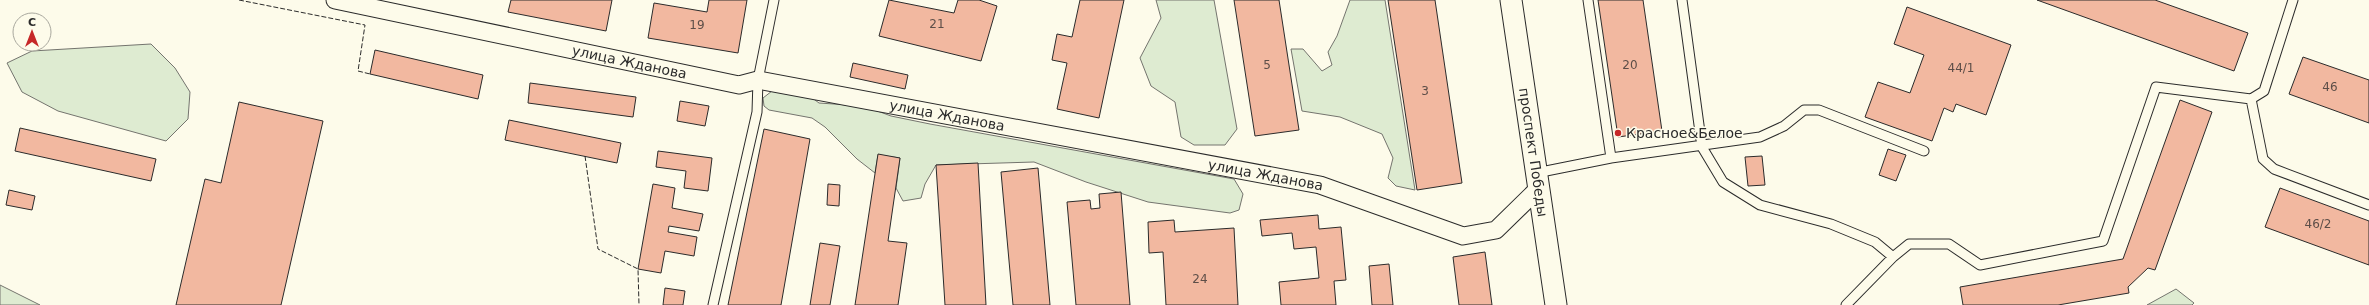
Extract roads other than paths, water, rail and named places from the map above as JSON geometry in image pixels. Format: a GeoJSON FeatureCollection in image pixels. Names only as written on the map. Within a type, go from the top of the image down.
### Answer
{"type":"FeatureCollection","features":[{"type":"Feature","properties":{"kind":"street","name":"улица Жданова"},"geometry":{"type":"LineString","coordinates":[[335,0],[739,85],[758,80],[1320,185],[1463,236],[1496,230],[1538,181]]}},
{"type":"Feature","properties":{"kind":"street","name":"проспект Победы"},"geometry":{"type":"LineString","coordinates":[[1512,0],[1556,305]]}},
{"type":"Feature","properties":{"kind":"lane"},"geometry":{"type":"LineString","coordinates":[[713,305],[757,112],[758,80],[774,0]]}},
{"type":"Feature","properties":{"kind":"lane"},"geometry":{"type":"LineString","coordinates":[[1588,0],[1611,158]]}},
{"type":"Feature","properties":{"kind":"lane"},"geometry":{"type":"LineString","coordinates":[[1682,0],[1702,147],[1723,182],[1760,205],[1831,224],[1875,242],[1893,256]]}},
{"type":"Feature","properties":{"kind":"lane"},"geometry":{"type":"LineString","coordinates":[[1846,305],[1893,256],[1909,244],[1949,244],[1980,265],[2103,241],[2156,87],[2251,99],[2264,91],[2293,0]]}},
{"type":"Feature","properties":{"kind":"lane"},"geometry":{"type":"LineString","coordinates":[[2251,99],[2263,159],[2274,169],[2369,205]]}},
{"type":"Feature","properties":{"kind":"lane"},"geometry":{"type":"LineString","coordinates":[[1538,181],[1611,158],[1702,147],[1760,137],[1784,126],[1804,110],[1820,110],[1924,151]]}},
{"type":"Feature","properties":{"kind":"place","name":"Красное&Белое"},"geometry":{"type":"Point","coordinates":[1618,133]}}]}
